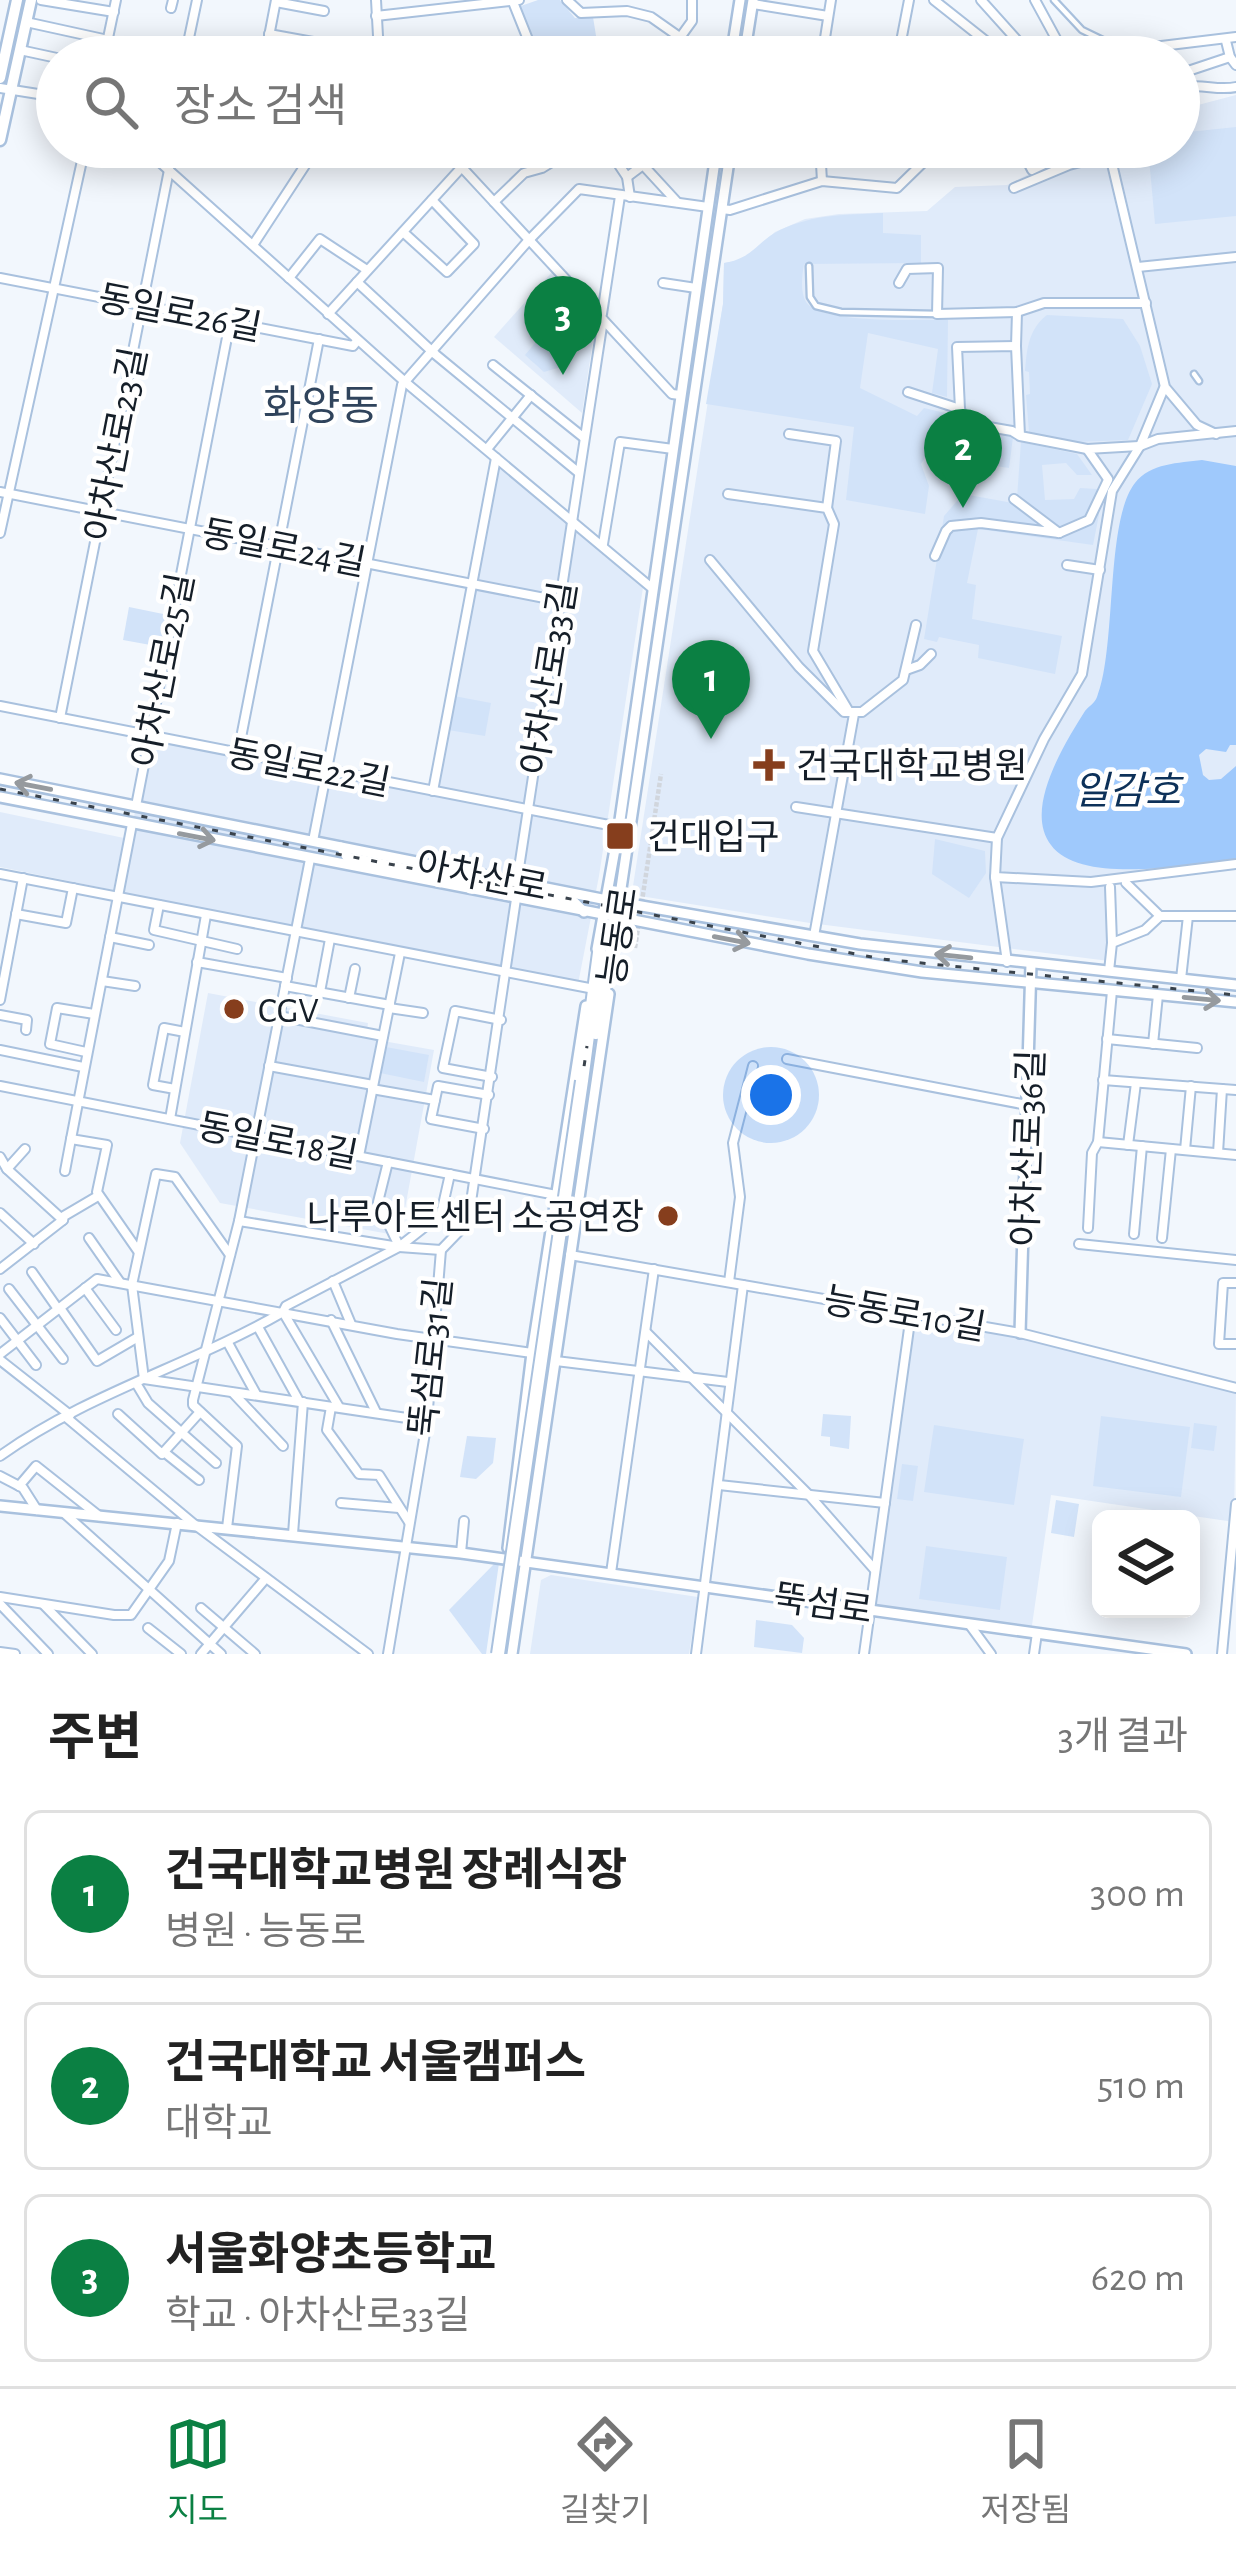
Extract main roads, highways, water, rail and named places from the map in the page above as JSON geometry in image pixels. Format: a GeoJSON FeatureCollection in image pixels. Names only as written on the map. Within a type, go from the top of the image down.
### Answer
{"type":"FeatureCollection","features":[{"type":"Feature","properties":{"kind":"highway"},"geometry":{"type":"LineString","coordinates":[[501,1654],[606,946]]}},
{"type":"Feature","properties":{"kind":"main road"},"geometry":{"type":"LineString","coordinates":[[0,78],[17,0]]}},
{"type":"Feature","properties":{"kind":"main road"},"geometry":{"type":"LineString","coordinates":[[0,140],[5,89],[31,0]]}},
{"type":"Feature","properties":{"kind":"main road"},"geometry":{"type":"LineString","coordinates":[[734,36],[740,0]]}},
{"type":"Feature","properties":{"kind":"main road"},"geometry":{"type":"LineString","coordinates":[[747,36],[753,2]]}},
{"type":"Feature","properties":{"kind":"main road"},"geometry":{"type":"LineString","coordinates":[[0,109],[3,126]]}},
{"type":"Feature","properties":{"kind":"main road","name":"능동로"},"geometry":{"type":"LineString","coordinates":[[501,1654],[506,1559],[532,1353],[594,953],[606,946],[620,902],[654,621],[653,589],[714,168]]}},
{"type":"Feature","properties":{"kind":"main road","name":"능동로"},"geometry":{"type":"LineString","coordinates":[[501,1654],[526,1561],[615,954],[606,946],[604,916],[728,168]]}},
{"type":"Feature","properties":{"kind":"main road"},"geometry":{"type":"LineString","coordinates":[[708,207],[722,209]]}},
{"type":"Feature","properties":{"kind":"main road","name":"아차산로"},"geometry":{"type":"LineString","coordinates":[[0,779],[313,842],[342,856],[516,899],[808,954],[1030,984],[1236,1002]]}},
{"type":"Feature","properties":{"kind":"main road","name":"아차산로"},"geometry":{"type":"LineString","coordinates":[[0,797],[310,859],[342,856],[518,881],[814,936],[1236,985]]}},
{"type":"Feature","properties":{"kind":"main road"},"geometry":{"type":"LineString","coordinates":[[342,856],[574,902],[584,912]]}},
{"type":"Feature","properties":{"kind":"main road"},"geometry":{"type":"LineString","coordinates":[[574,902],[586,896]]}},
{"type":"Feature","properties":{"kind":"main road","name":"아차산로36길"},"geometry":{"type":"LineString","coordinates":[[1020,1333],[1031,964]]}},
{"type":"Feature","properties":{"kind":"main road","name":"뚝섬로"},"geometry":{"type":"LineString","coordinates":[[0,1506],[406,1546],[1186,1654]]}},
{"type":"Feature","properties":{"kind":"water","name":"일감호"},"geometry":{"type":"Polygon","coordinates":[[[1202,460],[1236,466],[1236,745],[1226,752],[1206,749],[1199,755],[1203,775],[1209,780],[1221,779],[1236,766],[1236,859],[1166,868],[1086,865],[1066,858],[1051,845],[1042,813],[1058,758],[1096,699],[1103,675],[1115,554],[1126,501],[1135,483],[1149,471],[1202,460]]]}},
{"type":"Feature","properties":{"kind":"tunnel"},"geometry":{"type":"LineString","coordinates":[[635,948],[661,774]]}},
{"type":"Feature","properties":{"kind":"railway"},"geometry":{"type":"LineString","coordinates":[[0,789],[882,959],[1236,995]]}},
{"type":"Feature","properties":{"kind":"railway"},"geometry":{"type":"LineString","coordinates":[[499,1654],[587,1046]]}},
{"type":"Feature","properties":{"kind":"place","name":"서울화양초등학교"},"geometry":{"type":"Point","coordinates":[563,375]}},
{"type":"Feature","properties":{"kind":"place","name":"건국대학교 서울캠퍼스"},"geometry":{"type":"Point","coordinates":[963,508]}},
{"type":"Feature","properties":{"kind":"place","name":"건국대학교병원 장례식장"},"geometry":{"type":"Point","coordinates":[711,739]}},
{"type":"Feature","properties":{"kind":"place","name":"건국대학교병원"},"geometry":{"type":"Point","coordinates":[769,765]}},
{"type":"Feature","properties":{"kind":"place","name":"건대입구"},"geometry":{"type":"Point","coordinates":[620,836]}},
{"type":"Feature","properties":{"kind":"place","name":"CGV"},"geometry":{"type":"Point","coordinates":[234,1009]}},
{"type":"Feature","properties":{"kind":"place","name":"나루아트센터 소공연장"},"geometry":{"type":"Point","coordinates":[668,1216]}},
{"type":"Feature","properties":{"kind":"district","name":"화양동"},"geometry":{"type":"Point","coordinates":[321,405]}}]}
